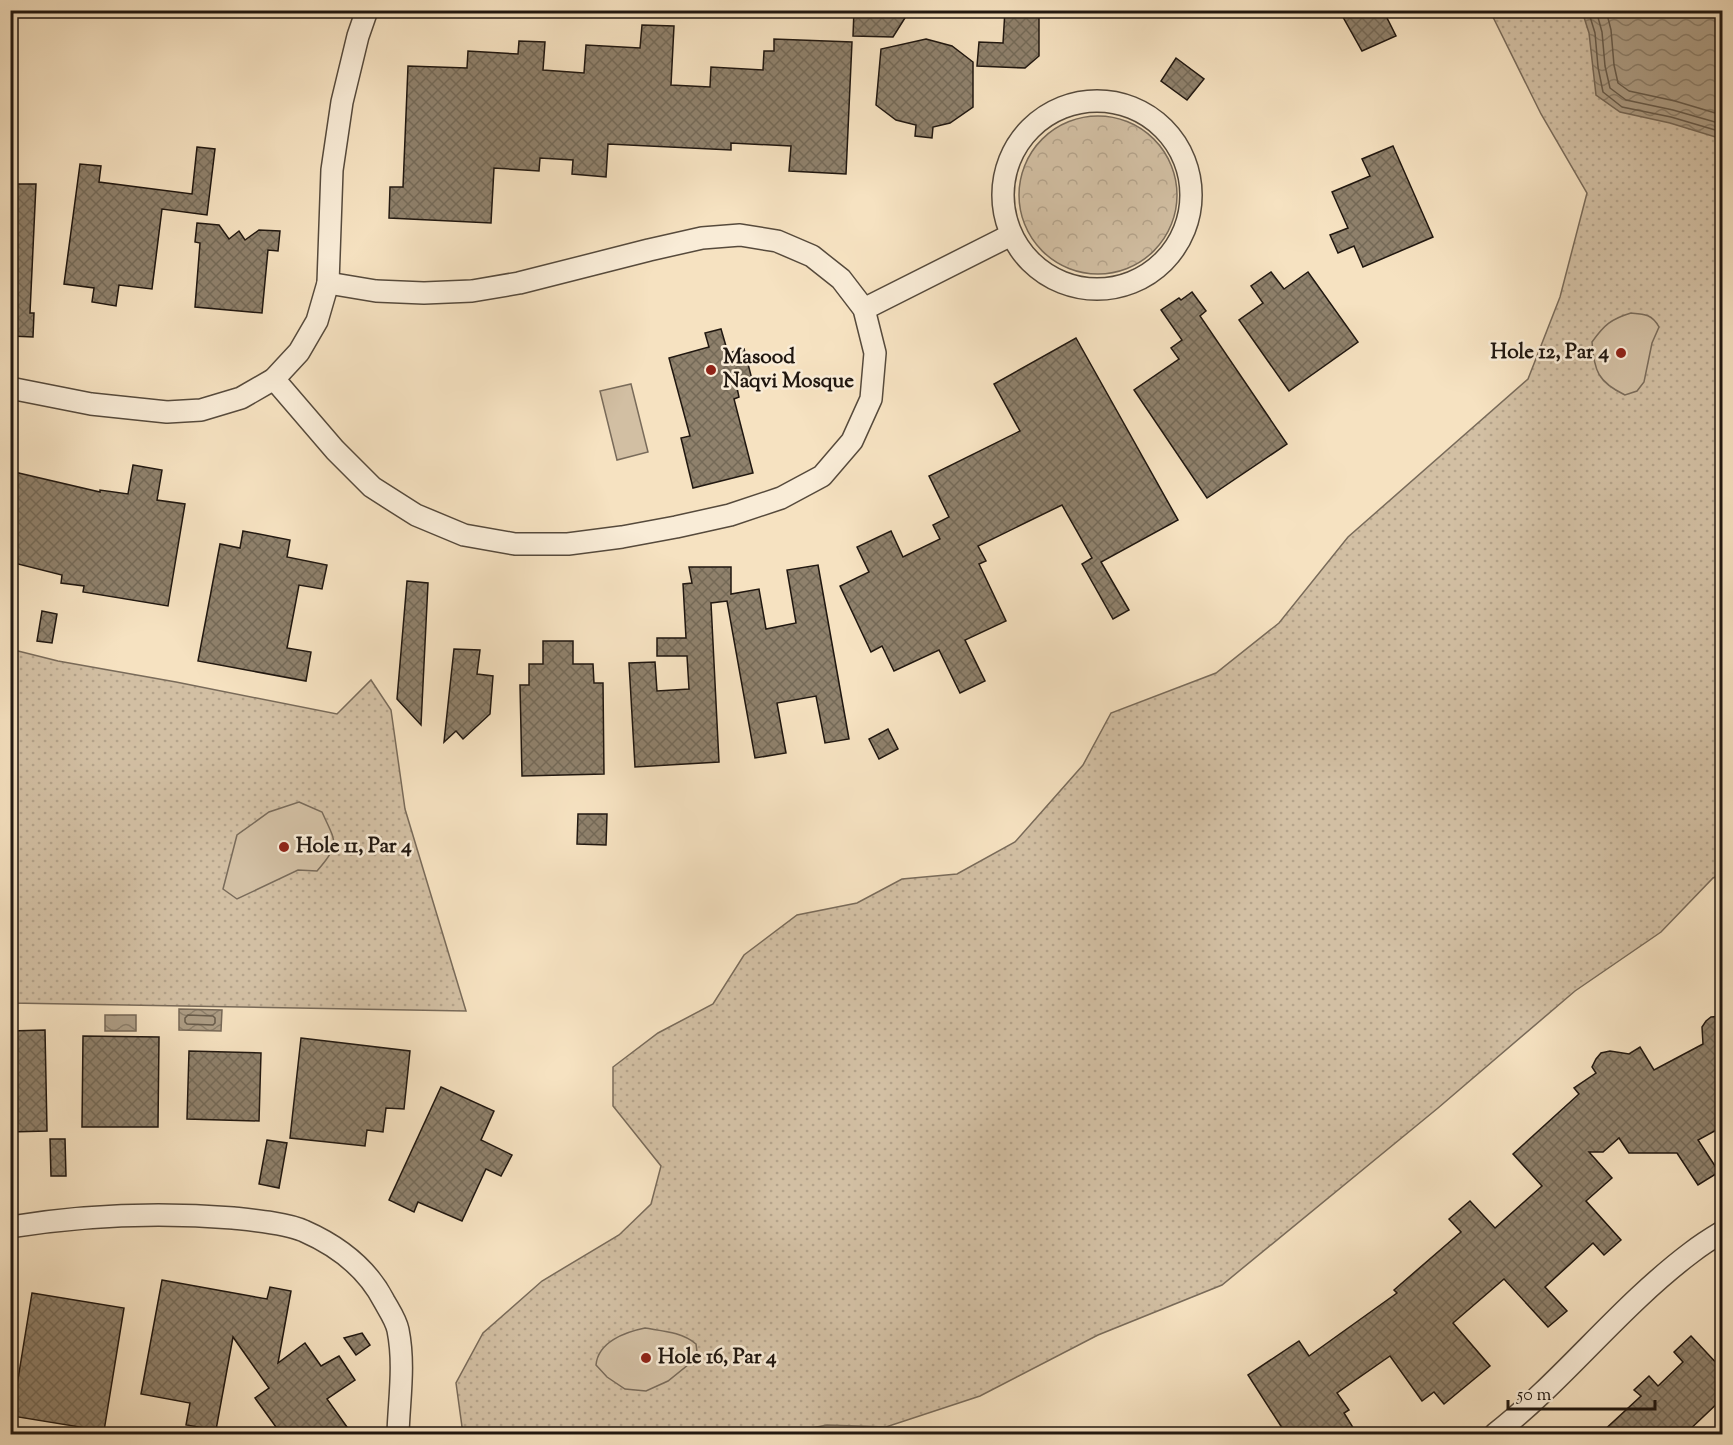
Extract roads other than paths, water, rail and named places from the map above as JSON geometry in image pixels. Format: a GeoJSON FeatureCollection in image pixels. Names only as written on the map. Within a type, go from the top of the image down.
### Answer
{"type":"FeatureCollection","features":[{"type":"Feature","properties":{"kind":"street"},"geometry":{"type":"LineString","coordinates":[[10,388],[91,404],[167,412],[201,410],[241,398],[274,379],[299,352],[317,321],[328,283],[332,170],[342,102],[366,10]]}},
{"type":"Feature","properties":{"kind":"street"},"geometry":{"type":"LineString","coordinates":[[1094,101],[1125,105],[1153,119],[1175,141],[1188,170],[1192,201],[1185,231],[1169,257],[1144,277],[1115,288],[1084,289],[1054,280],[1029,261],[1011,236],[1002,206],[1004,175],[1016,146],[1036,122],[1064,107],[1094,101]]}},
{"type":"Feature","properties":{"kind":"street"},"geometry":{"type":"LineString","coordinates":[[274,379],[335,450],[372,487],[416,515],[464,535],[515,544],[568,544],[622,537],[730,515],[781,498],[822,476],[852,441],[871,399],[875,353],[864,309],[841,279],[812,256],[777,241],[740,235],[702,238],[519,283],[472,291],[424,293],[375,291],[328,283]]}},
{"type":"Feature","properties":{"kind":"street"},"geometry":{"type":"LineString","coordinates":[[864,309],[1011,236]]}},
{"type":"Feature","properties":{"kind":"street"},"geometry":{"type":"LineString","coordinates":[[10,1227],[136,1215],[197,1215],[257,1220],[302,1230],[344,1252],[376,1286],[398,1328],[402,1374],[398,1434]]}},
{"type":"Feature","properties":{"kind":"street"},"geometry":{"type":"LineString","coordinates":[[1495,1434],[1553,1385],[1642,1295],[1692,1252],[1722,1232]]}},
{"type":"Feature","properties":{"kind":"water"},"geometry":{"type":"Polygon","coordinates":[[[1582,11],[1722,11],[1722,139],[1670,123],[1620,112],[1596,95],[1589,33],[1582,11]]]}},
{"type":"Feature","properties":{"kind":"water"},"geometry":{"type":"Polygon","coordinates":[[[179,1009],[222,1010],[221,1031],[179,1030],[179,1009]]]}},
{"type":"Feature","properties":{"kind":"water"},"geometry":{"type":"Polygon","coordinates":[[[105,1015],[136,1015],[136,1031],[105,1031],[105,1015]]]}},
{"type":"Feature","properties":{"kind":"place","name":"Hole 12, Par 4"},"geometry":{"type":"Point","coordinates":[1621,353]}},
{"type":"Feature","properties":{"kind":"place","name":"Masood Naqvi Mosque"},"geometry":{"type":"Point","coordinates":[711,370]}},
{"type":"Feature","properties":{"kind":"place","name":"Hole 11, Par 4"},"geometry":{"type":"Point","coordinates":[284,847]}},
{"type":"Feature","properties":{"kind":"place","name":"Hole 16, Par 4"},"geometry":{"type":"Point","coordinates":[646,1358]}}]}
